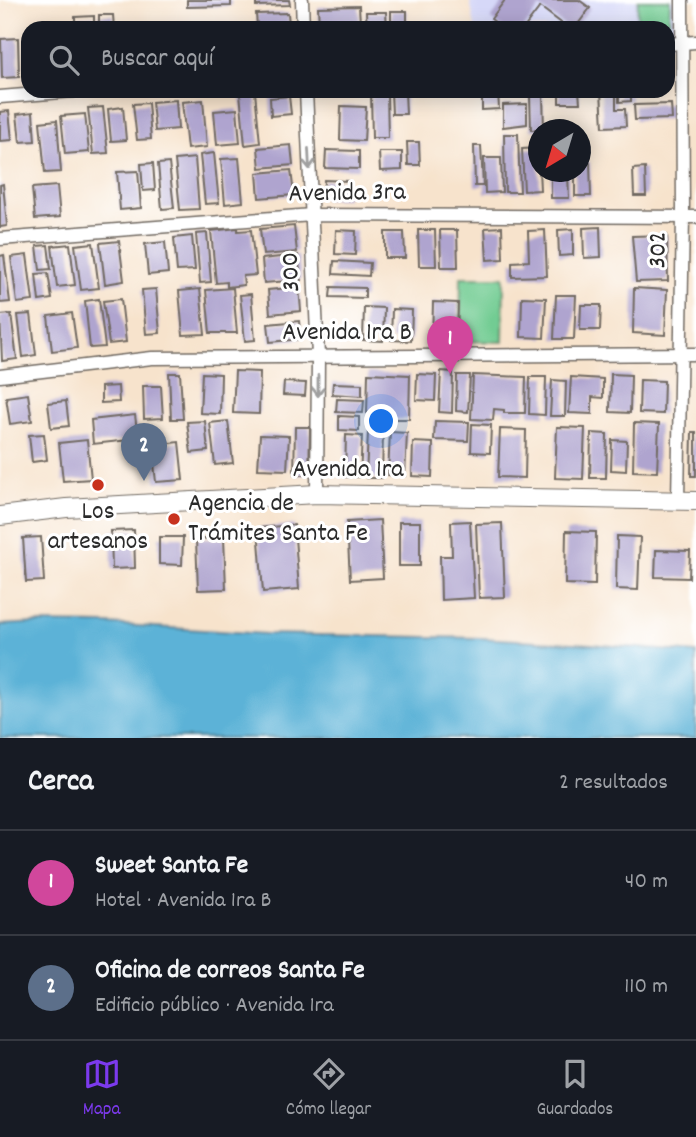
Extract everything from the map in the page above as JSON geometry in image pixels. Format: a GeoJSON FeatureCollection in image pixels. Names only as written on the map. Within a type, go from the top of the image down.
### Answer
{"type":"FeatureCollection","features":[{"type":"Feature","properties":{"kind":"street"},"geometry":{"type":"LineString","coordinates":[[302,0],[303,21]]}},
{"type":"Feature","properties":{"kind":"street","name":"302"},"geometry":{"type":"LineString","coordinates":[[682,0],[690,42],[689,217],[680,354],[687,500]]}},
{"type":"Feature","properties":{"kind":"street"},"geometry":{"type":"LineString","coordinates":[[0,97],[21,95]]}},
{"type":"Feature","properties":{"kind":"street","name":"300"},"geometry":{"type":"LineString","coordinates":[[306,98],[318,356],[317,494]]}},
{"type":"Feature","properties":{"kind":"street","name":"Avenida 3ra"},"geometry":{"type":"LineString","coordinates":[[0,239],[312,215],[689,217]]}},
{"type":"Feature","properties":{"kind":"street","name":"Avenida 1ra B"},"geometry":{"type":"LineString","coordinates":[[0,376],[152,358],[696,354]]}},
{"type":"Feature","properties":{"kind":"street","name":"Avenida 1ra"},"geometry":{"type":"LineString","coordinates":[[0,516],[66,508],[317,494],[687,500]]}},
{"type":"Feature","properties":{"kind":"shaded area"},"geometry":{"type":"Polygon","coordinates":[[[470,0],[682,0],[684,43],[675,44],[675,21],[474,21],[470,0]]]}},
{"type":"Feature","properties":{"kind":"green space"},"geometry":{"type":"Polygon","coordinates":[[[638,0],[670,0],[669,21],[637,21],[638,0]]]}},
{"type":"Feature","properties":{"kind":"green space"},"geometry":{"type":"Polygon","coordinates":[[[461,277],[504,277],[503,342],[460,341],[461,277]]]}},
{"type":"Feature","properties":{"kind":"water"},"geometry":{"type":"Polygon","coordinates":[[[106,624],[267,634],[480,638],[696,653],[696,738],[0,738],[0,625],[106,624]]]}},
{"type":"Feature","properties":{"kind":"building"},"geometry":{"type":"Polygon","coordinates":[[[187,0],[231,0],[231,6],[187,7],[187,0]]]}},
{"type":"Feature","properties":{"kind":"building"},"geometry":{"type":"Polygon","coordinates":[[[256,0],[289,0],[290,5],[256,6],[256,0]]]}},
{"type":"Feature","properties":{"kind":"building"},"geometry":{"type":"Polygon","coordinates":[[[505,0],[579,0],[590,8],[580,21],[559,21],[540,7],[529,21],[491,19],[505,0]]]}},
{"type":"Feature","properties":{"kind":"building"},"geometry":{"type":"Polygon","coordinates":[[[359,6],[360,21],[319,21],[318,7],[359,6]]]}},
{"type":"Feature","properties":{"kind":"building"},"geometry":{"type":"Polygon","coordinates":[[[391,11],[407,11],[407,21],[391,21],[391,11]]]}},
{"type":"Feature","properties":{"kind":"building"},"geometry":{"type":"Polygon","coordinates":[[[366,12],[386,12],[387,21],[367,21],[366,12]]]}},
{"type":"Feature","properties":{"kind":"building"},"geometry":{"type":"Polygon","coordinates":[[[288,13],[289,21],[257,21],[256,14],[288,13]]]}},
{"type":"Feature","properties":{"kind":"building"},"geometry":{"type":"Polygon","coordinates":[[[99,15],[113,15],[113,21],[99,21],[99,15]]]}},
{"type":"Feature","properties":{"kind":"building"},"geometry":{"type":"Polygon","coordinates":[[[94,16],[94,21],[75,21],[75,17],[94,16]]]}},
{"type":"Feature","properties":{"kind":"building"},"geometry":{"type":"Polygon","coordinates":[[[18,38],[19,77],[2,78],[1,39],[18,38]]]}},
{"type":"Feature","properties":{"kind":"building"},"geometry":{"type":"Polygon","coordinates":[[[240,98],[256,98],[260,143],[245,145],[240,98]]]}},
{"type":"Feature","properties":{"kind":"building"},"geometry":{"type":"Polygon","coordinates":[[[270,98],[289,98],[291,114],[271,116],[270,98]]]}},
{"type":"Feature","properties":{"kind":"building"},"geometry":{"type":"Polygon","coordinates":[[[371,98],[387,98],[388,138],[372,138],[371,98]]]}},
{"type":"Feature","properties":{"kind":"building"},"geometry":{"type":"Polygon","coordinates":[[[391,98],[405,98],[406,114],[392,114],[391,98]]]}},
{"type":"Feature","properties":{"kind":"building"},"geometry":{"type":"Polygon","coordinates":[[[482,98],[498,98],[499,109],[482,110],[482,98]]]}},
{"type":"Feature","properties":{"kind":"building"},"geometry":{"type":"Polygon","coordinates":[[[530,98],[543,98],[544,119],[531,119],[530,98]]]}},
{"type":"Feature","properties":{"kind":"building"},"geometry":{"type":"Polygon","coordinates":[[[559,98],[580,98],[580,103],[559,103],[559,98]]]}},
{"type":"Feature","properties":{"kind":"building"},"geometry":{"type":"Polygon","coordinates":[[[601,98],[616,98],[616,109],[625,109],[626,126],[603,127],[601,98]]]}},
{"type":"Feature","properties":{"kind":"building"},"geometry":{"type":"Polygon","coordinates":[[[619,98],[631,98],[631,101],[619,102],[619,98]]]}},
{"type":"Feature","properties":{"kind":"building"},"geometry":{"type":"Polygon","coordinates":[[[176,100],[178,129],[155,131],[152,102],[176,100]]]}},
{"type":"Feature","properties":{"kind":"building"},"geometry":{"type":"Polygon","coordinates":[[[203,100],[207,147],[187,149],[182,102],[203,100]]]}},
{"type":"Feature","properties":{"kind":"building"},"geometry":{"type":"Polygon","coordinates":[[[148,103],[151,139],[137,140],[133,104],[148,103]]]}},
{"type":"Feature","properties":{"kind":"building"},"geometry":{"type":"Polygon","coordinates":[[[527,104],[527,124],[503,127],[503,105],[527,104]]]}},
{"type":"Feature","properties":{"kind":"building"},"geometry":{"type":"Polygon","coordinates":[[[671,104],[672,119],[635,120],[634,105],[671,104]]]}},
{"type":"Feature","properties":{"kind":"building"},"geometry":{"type":"Polygon","coordinates":[[[341,106],[366,107],[364,141],[340,140],[341,106]]]}},
{"type":"Feature","properties":{"kind":"building"},"geometry":{"type":"Polygon","coordinates":[[[103,107],[108,153],[93,154],[88,108],[103,107]]]}},
{"type":"Feature","properties":{"kind":"building"},"geometry":{"type":"Polygon","coordinates":[[[123,107],[126,140],[111,141],[108,109],[123,107]]]}},
{"type":"Feature","properties":{"kind":"building"},"geometry":{"type":"Polygon","coordinates":[[[237,109],[240,143],[217,145],[214,111],[237,109]]]}},
{"type":"Feature","properties":{"kind":"building"},"geometry":{"type":"Polygon","coordinates":[[[9,111],[12,140],[0,141],[0,112],[9,111]]]}},
{"type":"Feature","properties":{"kind":"building"},"geometry":{"type":"Polygon","coordinates":[[[33,112],[35,141],[20,142],[17,114],[33,112]]]}},
{"type":"Feature","properties":{"kind":"building"},"geometry":{"type":"Polygon","coordinates":[[[85,114],[89,152],[65,154],[61,116],[85,114]]]}},
{"type":"Feature","properties":{"kind":"building"},"geometry":{"type":"Polygon","coordinates":[[[57,120],[61,172],[45,173],[40,122],[57,120]]]}},
{"type":"Feature","properties":{"kind":"building"},"geometry":{"type":"Polygon","coordinates":[[[504,134],[518,134],[520,192],[505,192],[504,134]]]}},
{"type":"Feature","properties":{"kind":"building"},"geometry":{"type":"Polygon","coordinates":[[[407,142],[419,142],[420,165],[408,165],[407,142]]]}},
{"type":"Feature","properties":{"kind":"building"},"geometry":{"type":"Polygon","coordinates":[[[291,145],[293,165],[260,168],[258,148],[291,145]]]}},
{"type":"Feature","properties":{"kind":"building"},"geometry":{"type":"Polygon","coordinates":[[[474,146],[481,146],[483,186],[475,186],[474,146]]]}},
{"type":"Feature","properties":{"kind":"building"},"geometry":{"type":"Polygon","coordinates":[[[522,149],[528,149],[528,182],[540,182],[540,190],[524,191],[522,149]]]}},
{"type":"Feature","properties":{"kind":"building"},"geometry":{"type":"Polygon","coordinates":[[[326,150],[359,151],[359,169],[325,168],[326,150]]]}},
{"type":"Feature","properties":{"kind":"building"},"geometry":{"type":"Polygon","coordinates":[[[379,152],[402,152],[402,170],[380,171],[379,152]]]}},
{"type":"Feature","properties":{"kind":"building"},"geometry":{"type":"Polygon","coordinates":[[[214,153],[219,203],[205,204],[200,155],[214,153]]]}},
{"type":"Feature","properties":{"kind":"building"},"geometry":{"type":"Polygon","coordinates":[[[195,158],[199,209],[180,210],[175,160],[195,158]]]}},
{"type":"Feature","properties":{"kind":"building"},"geometry":{"type":"Polygon","coordinates":[[[239,158],[243,202],[225,204],[221,159],[239,158]]]}},
{"type":"Feature","properties":{"kind":"building"},"geometry":{"type":"Polygon","coordinates":[[[484,158],[501,158],[502,192],[485,193],[484,158]]]}},
{"type":"Feature","properties":{"kind":"building"},"geometry":{"type":"Polygon","coordinates":[[[153,163],[155,190],[143,191],[141,164],[153,163]]]}},
{"type":"Feature","properties":{"kind":"building"},"geometry":{"type":"Polygon","coordinates":[[[169,163],[174,208],[162,209],[158,164],[169,163]]]}},
{"type":"Feature","properties":{"kind":"building"},"geometry":{"type":"Polygon","coordinates":[[[645,168],[646,196],[634,196],[633,169],[645,168]]]}},
{"type":"Feature","properties":{"kind":"building"},"geometry":{"type":"Polygon","coordinates":[[[291,170],[294,195],[259,198],[257,173],[291,170]]]}},
{"type":"Feature","properties":{"kind":"building"},"geometry":{"type":"Polygon","coordinates":[[[138,171],[141,208],[120,210],[117,172],[138,171]]]}},
{"type":"Feature","properties":{"kind":"building"},"geometry":{"type":"Polygon","coordinates":[[[324,180],[348,181],[347,199],[323,199],[324,180]]]}},
{"type":"Feature","properties":{"kind":"building"},"geometry":{"type":"Polygon","coordinates":[[[551,182],[568,182],[569,198],[551,198],[551,182]]]}},
{"type":"Feature","properties":{"kind":"building"},"geometry":{"type":"Polygon","coordinates":[[[575,182],[591,182],[591,196],[575,196],[575,182]]]}},
{"type":"Feature","properties":{"kind":"building"},"geometry":{"type":"Polygon","coordinates":[[[3,184],[7,226],[0,227],[0,185],[3,184]]]}},
{"type":"Feature","properties":{"kind":"building"},"geometry":{"type":"Polygon","coordinates":[[[57,186],[60,217],[35,219],[32,188],[57,186]]]}},
{"type":"Feature","properties":{"kind":"building"},"geometry":{"type":"Polygon","coordinates":[[[294,226],[297,252],[263,255],[260,229],[294,226]]]}},
{"type":"Feature","properties":{"kind":"building"},"geometry":{"type":"Polygon","coordinates":[[[502,227],[503,259],[487,260],[485,228],[502,227]]]}},
{"type":"Feature","properties":{"kind":"building"},"geometry":{"type":"Polygon","coordinates":[[[600,227],[601,257],[584,258],[583,228],[600,227]]]}},
{"type":"Feature","properties":{"kind":"building"},"geometry":{"type":"Polygon","coordinates":[[[238,228],[238,231],[251,230],[256,275],[243,276],[244,285],[227,287],[227,282],[216,283],[211,231],[238,228]]]}},
{"type":"Feature","properties":{"kind":"building"},"geometry":{"type":"Polygon","coordinates":[[[573,229],[573,255],[559,256],[558,230],[573,229]]]}},
{"type":"Feature","properties":{"kind":"building"},"geometry":{"type":"Polygon","coordinates":[[[336,230],[356,231],[355,255],[335,254],[336,230]]]}},
{"type":"Feature","properties":{"kind":"building"},"geometry":{"type":"Polygon","coordinates":[[[418,230],[435,230],[436,266],[419,266],[418,230]]]}},
{"type":"Feature","properties":{"kind":"building"},"geometry":{"type":"Polygon","coordinates":[[[440,230],[457,230],[458,267],[441,267],[440,230]]]}},
{"type":"Feature","properties":{"kind":"building"},"geometry":{"type":"Polygon","coordinates":[[[545,230],[547,276],[512,277],[512,262],[529,261],[528,231],[545,230]]]}},
{"type":"Feature","properties":{"kind":"building"},"geometry":{"type":"Polygon","coordinates":[[[385,232],[404,232],[405,258],[385,258],[385,232]]]}},
{"type":"Feature","properties":{"kind":"building"},"geometry":{"type":"Polygon","coordinates":[[[207,233],[211,282],[200,283],[196,234],[207,233]]]}},
{"type":"Feature","properties":{"kind":"building"},"geometry":{"type":"Polygon","coordinates":[[[667,235],[668,281],[636,282],[632,236],[667,235]]]}},
{"type":"Feature","properties":{"kind":"building"},"geometry":{"type":"Polygon","coordinates":[[[192,236],[195,270],[177,271],[174,238],[192,236]]]}},
{"type":"Feature","properties":{"kind":"building"},"geometry":{"type":"Polygon","coordinates":[[[119,241],[124,281],[105,284],[100,243],[119,241]]]}},
{"type":"Feature","properties":{"kind":"building"},"geometry":{"type":"Polygon","coordinates":[[[165,242],[168,273],[148,275],[145,244],[165,242]]]}},
{"type":"Feature","properties":{"kind":"building"},"geometry":{"type":"Polygon","coordinates":[[[93,243],[99,288],[81,290],[75,245],[93,243]]]}},
{"type":"Feature","properties":{"kind":"building"},"geometry":{"type":"Polygon","coordinates":[[[70,244],[75,285],[57,287],[52,246],[70,244]]]}},
{"type":"Feature","properties":{"kind":"building"},"geometry":{"type":"Polygon","coordinates":[[[48,245],[51,269],[40,270],[37,246],[48,245]]]}},
{"type":"Feature","properties":{"kind":"building"},"geometry":{"type":"Polygon","coordinates":[[[4,255],[10,302],[0,303],[0,256],[4,255]]]}},
{"type":"Feature","properties":{"kind":"building"},"geometry":{"type":"Polygon","coordinates":[[[27,255],[33,301],[17,303],[11,257],[27,255]]]}},
{"type":"Feature","properties":{"kind":"building"},"geometry":{"type":"Polygon","coordinates":[[[298,255],[301,280],[264,283],[262,259],[298,255]]]}},
{"type":"Feature","properties":{"kind":"building"},"geometry":{"type":"Polygon","coordinates":[[[334,261],[370,263],[369,276],[333,274],[334,261]]]}},
{"type":"Feature","properties":{"kind":"building"},"geometry":{"type":"Polygon","coordinates":[[[48,273],[52,299],[39,301],[36,274],[48,273]]]}},
{"type":"Feature","properties":{"kind":"building"},"geometry":{"type":"Polygon","coordinates":[[[299,287],[301,311],[270,314],[268,290],[299,287]]]}},
{"type":"Feature","properties":{"kind":"building"},"geometry":{"type":"Polygon","coordinates":[[[331,287],[365,288],[365,298],[330,297],[331,287]]]}},
{"type":"Feature","properties":{"kind":"building"},"geometry":{"type":"Polygon","coordinates":[[[233,288],[237,333],[210,333],[206,290],[233,288]]]}},
{"type":"Feature","properties":{"kind":"building"},"geometry":{"type":"Polygon","coordinates":[[[634,288],[667,290],[665,335],[633,333],[634,288]]]}},
{"type":"Feature","properties":{"kind":"building"},"geometry":{"type":"Polygon","coordinates":[[[156,289],[160,333],[146,334],[142,290],[156,289]]]}},
{"type":"Feature","properties":{"kind":"building"},"geometry":{"type":"Polygon","coordinates":[[[200,289],[205,334],[183,335],[179,291],[200,289]]]}},
{"type":"Feature","properties":{"kind":"building"},"geometry":{"type":"Polygon","coordinates":[[[251,294],[255,340],[245,341],[240,295],[251,294]]]}},
{"type":"Feature","properties":{"kind":"building"},"geometry":{"type":"Polygon","coordinates":[[[556,295],[576,295],[574,339],[554,339],[556,295]]]}},
{"type":"Feature","properties":{"kind":"building"},"geometry":{"type":"Polygon","coordinates":[[[522,297],[546,298],[544,338],[521,337],[522,297]]]}},
{"type":"Feature","properties":{"kind":"building"},"geometry":{"type":"Polygon","coordinates":[[[99,299],[105,347],[90,348],[85,301],[99,299]]]}},
{"type":"Feature","properties":{"kind":"building"},"geometry":{"type":"Polygon","coordinates":[[[121,299],[126,342],[109,344],[103,301],[121,299]]]}},
{"type":"Feature","properties":{"kind":"building"},"geometry":{"type":"Polygon","coordinates":[[[433,302],[458,303],[457,341],[432,340],[433,302]]]}},
{"type":"Feature","properties":{"kind":"building"},"geometry":{"type":"Polygon","coordinates":[[[581,305],[601,305],[600,330],[580,330],[581,305]]]}},
{"type":"Feature","properties":{"kind":"building"},"geometry":{"type":"Polygon","coordinates":[[[364,307],[384,308],[383,341],[363,340],[364,307]]]}},
{"type":"Feature","properties":{"kind":"building"},"geometry":{"type":"Polygon","coordinates":[[[392,309],[412,310],[411,341],[391,340],[392,309]]]}},
{"type":"Feature","properties":{"kind":"building"},"geometry":{"type":"Polygon","coordinates":[[[72,313],[77,348],[52,351],[48,316],[72,313]]]}},
{"type":"Feature","properties":{"kind":"building"},"geometry":{"type":"Polygon","coordinates":[[[11,314],[17,359],[2,361],[0,315],[11,314]]]}},
{"type":"Feature","properties":{"kind":"building"},"geometry":{"type":"Polygon","coordinates":[[[31,314],[36,355],[23,357],[18,315],[31,314]]]}},
{"type":"Feature","properties":{"kind":"building"},"geometry":{"type":"Polygon","coordinates":[[[299,321],[301,339],[270,342],[268,324],[299,321]]]}},
{"type":"Feature","properties":{"kind":"building"},"geometry":{"type":"Polygon","coordinates":[[[235,371],[260,372],[259,414],[233,413],[235,371]]]}},
{"type":"Feature","properties":{"kind":"building"},"geometry":{"type":"Polygon","coordinates":[[[441,371],[453,372],[452,413],[439,412],[441,371]]]}},
{"type":"Feature","properties":{"kind":"building"},"geometry":{"type":"Polygon","coordinates":[[[169,373],[180,373],[183,419],[171,419],[169,373]]]}},
{"type":"Feature","properties":{"kind":"building"},"geometry":{"type":"Polygon","coordinates":[[[202,373],[221,374],[220,414],[200,413],[202,373]]]}},
{"type":"Feature","properties":{"kind":"building"},"geometry":{"type":"Polygon","coordinates":[[[368,373],[410,375],[409,419],[391,419],[392,414],[367,413],[368,373]]]}},
{"type":"Feature","properties":{"kind":"building"},"geometry":{"type":"Polygon","coordinates":[[[417,374],[436,375],[435,401],[416,400],[417,374]]]}},
{"type":"Feature","properties":{"kind":"building"},"geometry":{"type":"Polygon","coordinates":[[[611,374],[631,375],[630,413],[610,412],[611,374]]]}},
{"type":"Feature","properties":{"kind":"building"},"geometry":{"type":"Polygon","coordinates":[[[457,375],[470,375],[468,412],[456,411],[457,375]]]}},
{"type":"Feature","properties":{"kind":"building"},"geometry":{"type":"Polygon","coordinates":[[[473,375],[526,377],[525,413],[504,413],[504,410],[494,409],[493,420],[471,419],[473,375]]]}},
{"type":"Feature","properties":{"kind":"building"},"geometry":{"type":"Polygon","coordinates":[[[530,377],[546,377],[545,415],[529,414],[530,377]]]}},
{"type":"Feature","properties":{"kind":"building"},"geometry":{"type":"Polygon","coordinates":[[[571,377],[603,379],[603,398],[592,397],[592,414],[569,413],[571,377]]]}},
{"type":"Feature","properties":{"kind":"building"},"geometry":{"type":"Polygon","coordinates":[[[552,380],[566,381],[565,416],[550,416],[552,380]]]}},
{"type":"Feature","properties":{"kind":"building"},"geometry":{"type":"Polygon","coordinates":[[[640,380],[664,381],[663,414],[639,413],[640,380]]]}},
{"type":"Feature","properties":{"kind":"building"},"geometry":{"type":"Polygon","coordinates":[[[284,382],[306,383],[305,396],[283,395],[284,382]]]}},
{"type":"Feature","properties":{"kind":"building"},"geometry":{"type":"Polygon","coordinates":[[[333,383],[362,384],[362,396],[332,394],[333,383]]]}},
{"type":"Feature","properties":{"kind":"building"},"geometry":{"type":"Polygon","coordinates":[[[118,386],[119,402],[101,403],[101,387],[118,386]]]}},
{"type":"Feature","properties":{"kind":"building"},"geometry":{"type":"Polygon","coordinates":[[[143,386],[161,386],[163,418],[144,419],[143,386]]]}},
{"type":"Feature","properties":{"kind":"building"},"geometry":{"type":"Polygon","coordinates":[[[28,394],[32,421],[10,424],[6,397],[28,394]]]}},
{"type":"Feature","properties":{"kind":"building"},"geometry":{"type":"Polygon","coordinates":[[[337,399],[364,400],[363,413],[336,412],[337,399]]]}},
{"type":"Feature","properties":{"kind":"building"},"geometry":{"type":"Polygon","coordinates":[[[66,401],[69,426],[51,428],[48,403],[66,401]]]}},
{"type":"Feature","properties":{"kind":"building"},"geometry":{"type":"Polygon","coordinates":[[[135,415],[138,439],[93,444],[91,420],[135,415]]]}},
{"type":"Feature","properties":{"kind":"building"},"geometry":{"type":"Polygon","coordinates":[[[339,416],[359,417],[359,431],[339,430],[339,416]]]}},
{"type":"Feature","properties":{"kind":"building"},"geometry":{"type":"Polygon","coordinates":[[[205,421],[208,451],[191,453],[187,422],[205,421]]]}},
{"type":"Feature","properties":{"kind":"building"},"geometry":{"type":"Polygon","coordinates":[[[228,421],[233,463],[215,465],[210,423],[228,421]]]}},
{"type":"Feature","properties":{"kind":"building"},"geometry":{"type":"Polygon","coordinates":[[[435,421],[469,422],[468,441],[434,440],[435,421]]]}},
{"type":"Feature","properties":{"kind":"building"},"geometry":{"type":"Polygon","coordinates":[[[634,423],[659,424],[657,472],[633,471],[634,423]]]}},
{"type":"Feature","properties":{"kind":"building"},"geometry":{"type":"Polygon","coordinates":[[[472,424],[491,425],[490,453],[471,452],[472,424]]]}},
{"type":"Feature","properties":{"kind":"building"},"geometry":{"type":"Polygon","coordinates":[[[295,427],[310,427],[309,475],[294,475],[295,427]]]}},
{"type":"Feature","properties":{"kind":"building"},"geometry":{"type":"Polygon","coordinates":[[[557,427],[585,428],[583,479],[555,478],[557,427]]]}},
{"type":"Feature","properties":{"kind":"building"},"geometry":{"type":"Polygon","coordinates":[[[500,429],[526,430],[525,478],[498,477],[500,429]]]}},
{"type":"Feature","properties":{"kind":"building"},"geometry":{"type":"Polygon","coordinates":[[[368,432],[383,433],[382,478],[366,478],[368,432]]]}},
{"type":"Feature","properties":{"kind":"building"},"geometry":{"type":"Polygon","coordinates":[[[390,432],[407,433],[405,476],[388,475],[390,432]]]}},
{"type":"Feature","properties":{"kind":"building"},"geometry":{"type":"Polygon","coordinates":[[[692,432],[696,432],[696,476],[691,476],[692,432]]]}},
{"type":"Feature","properties":{"kind":"building"},"geometry":{"type":"Polygon","coordinates":[[[591,433],[607,434],[606,478],[590,478],[591,433]]]}},
{"type":"Feature","properties":{"kind":"building"},"geometry":{"type":"Polygon","coordinates":[[[44,434],[47,460],[32,462],[29,435],[44,434]]]}},
{"type":"Feature","properties":{"kind":"building"},"geometry":{"type":"Polygon","coordinates":[[[260,435],[289,436],[287,470],[258,469],[260,435]]]}},
{"type":"Feature","properties":{"kind":"building"},"geometry":{"type":"Polygon","coordinates":[[[346,435],[362,436],[360,477],[345,477],[346,435]]]}},
{"type":"Feature","properties":{"kind":"building"},"geometry":{"type":"Polygon","coordinates":[[[87,440],[91,479],[63,481],[59,443],[87,440]]]}},
{"type":"Feature","properties":{"kind":"building"},"geometry":{"type":"Polygon","coordinates":[[[612,440],[627,441],[626,471],[611,470],[612,440]]]}},
{"type":"Feature","properties":{"kind":"building"},"geometry":{"type":"Polygon","coordinates":[[[179,442],[183,480],[156,482],[152,445],[179,442]]]}},
{"type":"Feature","properties":{"kind":"building"},"geometry":{"type":"Polygon","coordinates":[[[413,442],[433,443],[432,477],[412,476],[413,442]]]}},
{"type":"Feature","properties":{"kind":"building"},"geometry":{"type":"Polygon","coordinates":[[[380,520],[383,578],[350,580],[347,522],[380,520]]]}},
{"type":"Feature","properties":{"kind":"building"},"geometry":{"type":"Polygon","coordinates":[[[470,521],[474,598],[441,600],[440,556],[452,556],[451,522],[470,521]]]}},
{"type":"Feature","properties":{"kind":"building"},"geometry":{"type":"Polygon","coordinates":[[[399,522],[420,522],[420,566],[399,566],[399,522]]]}},
{"type":"Feature","properties":{"kind":"building"},"geometry":{"type":"Polygon","coordinates":[[[502,523],[505,597],[479,598],[476,524],[502,523]]]}},
{"type":"Feature","properties":{"kind":"building"},"geometry":{"type":"Polygon","coordinates":[[[294,525],[299,589],[263,592],[258,528],[294,525]]]}},
{"type":"Feature","properties":{"kind":"building"},"geometry":{"type":"Polygon","coordinates":[[[134,530],[135,568],[112,569],[111,531],[134,530]]]}},
{"type":"Feature","properties":{"kind":"building"},"geometry":{"type":"Polygon","coordinates":[[[566,531],[596,532],[595,585],[565,584],[566,531]]]}},
{"type":"Feature","properties":{"kind":"building"},"geometry":{"type":"Polygon","coordinates":[[[617,536],[640,537],[638,590],[616,589],[617,536]]]}},
{"type":"Feature","properties":{"kind":"building"},"geometry":{"type":"Polygon","coordinates":[[[41,537],[44,581],[26,582],[23,538],[41,537]]]}},
{"type":"Feature","properties":{"kind":"building"},"geometry":{"type":"Polygon","coordinates":[[[159,537],[183,537],[182,565],[159,564],[159,537]]]}},
{"type":"Feature","properties":{"kind":"building"},"geometry":{"type":"Polygon","coordinates":[[[224,538],[226,589],[198,590],[196,539],[224,538]]]}},
{"type":"Feature","properties":{"kind":"building"},"geometry":{"type":"Polygon","coordinates":[[[656,550],[690,551],[689,578],[655,577],[656,550]]]}},
{"type":"Feature","properties":{"kind":"place","name":"Sweet Santa Fe"},"geometry":{"type":"Point","coordinates":[450,374]}},
{"type":"Feature","properties":{"kind":"place","name":"Oficina de correos Santa Fe"},"geometry":{"type":"Point","coordinates":[144,481]}},
{"type":"Feature","properties":{"kind":"place","name":"Los artesanos"},"geometry":{"type":"Point","coordinates":[98,485]}},
{"type":"Feature","properties":{"kind":"place","name":"Agencia de Trámites Santa Fe"},"geometry":{"type":"Point","coordinates":[174,519]}}]}
